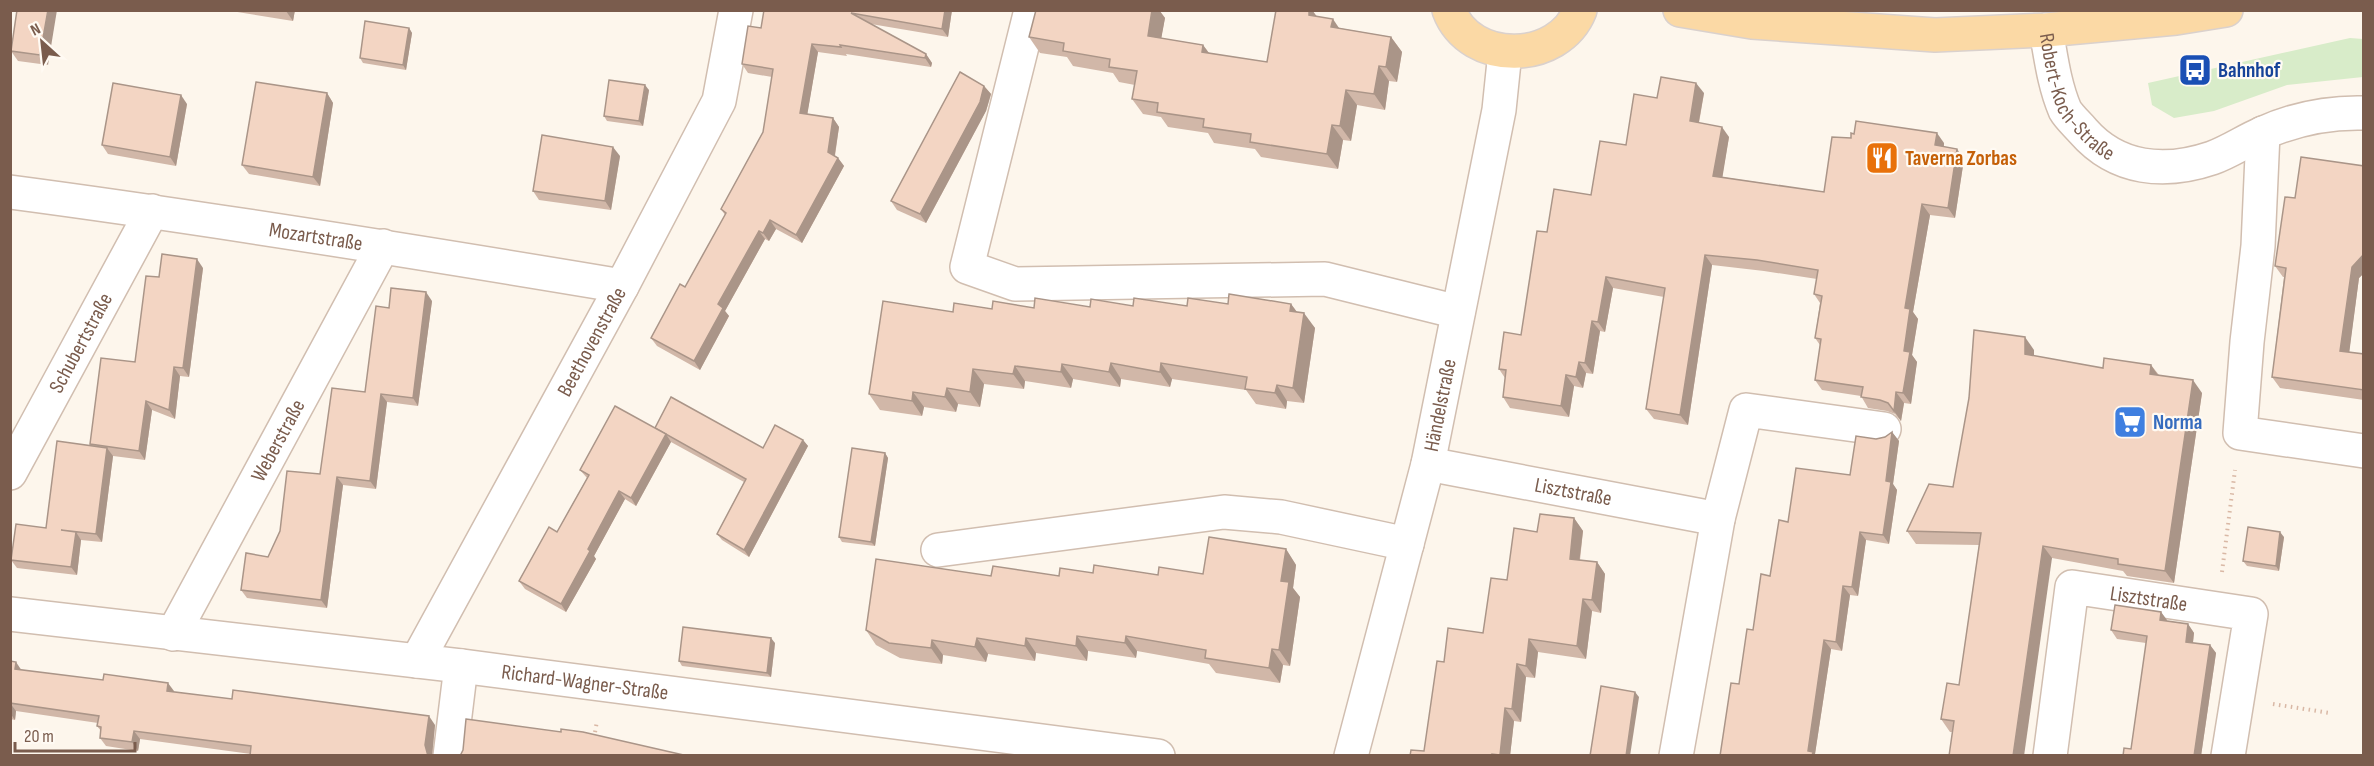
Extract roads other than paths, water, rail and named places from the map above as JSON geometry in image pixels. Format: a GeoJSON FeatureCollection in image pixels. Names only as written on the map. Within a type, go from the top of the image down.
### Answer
{"type":"FeatureCollection","features":[{"type":"Feature","properties":{"kind":"main road"},"geometry":{"type":"LineString","coordinates":[[1449,10],[1465,34],[1484,46],[1505,52],[1527,51],[1548,45],[1565,32],[1580,10]]}},
{"type":"Feature","properties":{"kind":"main road","name":"Robert-Koch-Straße"},"geometry":{"type":"LineString","coordinates":[[1680,10],[1752,22],[1924,35],[1995,34],[2046,30]]}},
{"type":"Feature","properties":{"kind":"main road"},"geometry":{"type":"LineString","coordinates":[[2046,30],[2176,18],[2226,10]]}},
{"type":"Feature","properties":{"kind":"street","name":"Beethovenstraße"},"geometry":{"type":"LineString","coordinates":[[417,661],[622,286],[719,101],[736,10]]}},
{"type":"Feature","properties":{"kind":"street"},"geometry":{"type":"LineString","coordinates":[[1031,10],[967,267],[1016,284],[1325,279],[1458,312]]}},
{"type":"Feature","properties":{"kind":"street","name":"Robert-Koch-Straße"},"geometry":{"type":"LineString","coordinates":[[2046,30],[2056,85],[2067,112],[2090,139],[2116,158],[2147,166],[2180,167],[2214,157],[2263,133],[2310,117],[2341,112],[2364,113]]}},
{"type":"Feature","properties":{"kind":"street","name":"Händelstraße"},"geometry":{"type":"LineString","coordinates":[[1351,756],[1428,464],[1499,110],[1505,52]]}},
{"type":"Feature","properties":{"kind":"street"},"geometry":{"type":"LineString","coordinates":[[2263,133],[2258,246],[2240,433],[2364,451]]}},
{"type":"Feature","properties":{"kind":"street","name":"Mozartstraße"},"geometry":{"type":"LineString","coordinates":[[10,192],[383,246],[622,286]]}},
{"type":"Feature","properties":{"kind":"street","name":"Schubertstraße"},"geometry":{"type":"LineString","coordinates":[[10,473],[152,211]]}},
{"type":"Feature","properties":{"kind":"street","name":"Weberstraße"},"geometry":{"type":"LineString","coordinates":[[173,634],[383,246]]}},
{"type":"Feature","properties":{"kind":"street"},"geometry":{"type":"LineString","coordinates":[[1676,756],[1718,519],[1746,410],[1884,429]]}},
{"type":"Feature","properties":{"kind":"street","name":"Lisztstraße"},"geometry":{"type":"LineString","coordinates":[[1428,464],[1718,519]]}},
{"type":"Feature","properties":{"kind":"street"},"geometry":{"type":"LineString","coordinates":[[938,550],[1224,512],[1281,517],[1407,544]]}},
{"type":"Feature","properties":{"kind":"street","name":"Lisztstraße"},"geometry":{"type":"LineString","coordinates":[[2050,756],[2072,587],[2251,614],[2228,756]]}},
{"type":"Feature","properties":{"kind":"street","name":"Richard-Wagner-Straße"},"geometry":{"type":"LineString","coordinates":[[10,614],[461,666],[1158,756]]}},
{"type":"Feature","properties":{"kind":"street"},"geometry":{"type":"LineString","coordinates":[[450,756],[461,666]]}},
{"type":"Feature","properties":{"kind":"place","name":"Bahnhof"},"geometry":{"type":"Point","coordinates":[2195,70]}},
{"type":"Feature","properties":{"kind":"place","name":"Taverna Zorbas"},"geometry":{"type":"Point","coordinates":[1882,158]}},
{"type":"Feature","properties":{"kind":"place","name":"Norma"},"geometry":{"type":"Point","coordinates":[2130,422]}}]}
